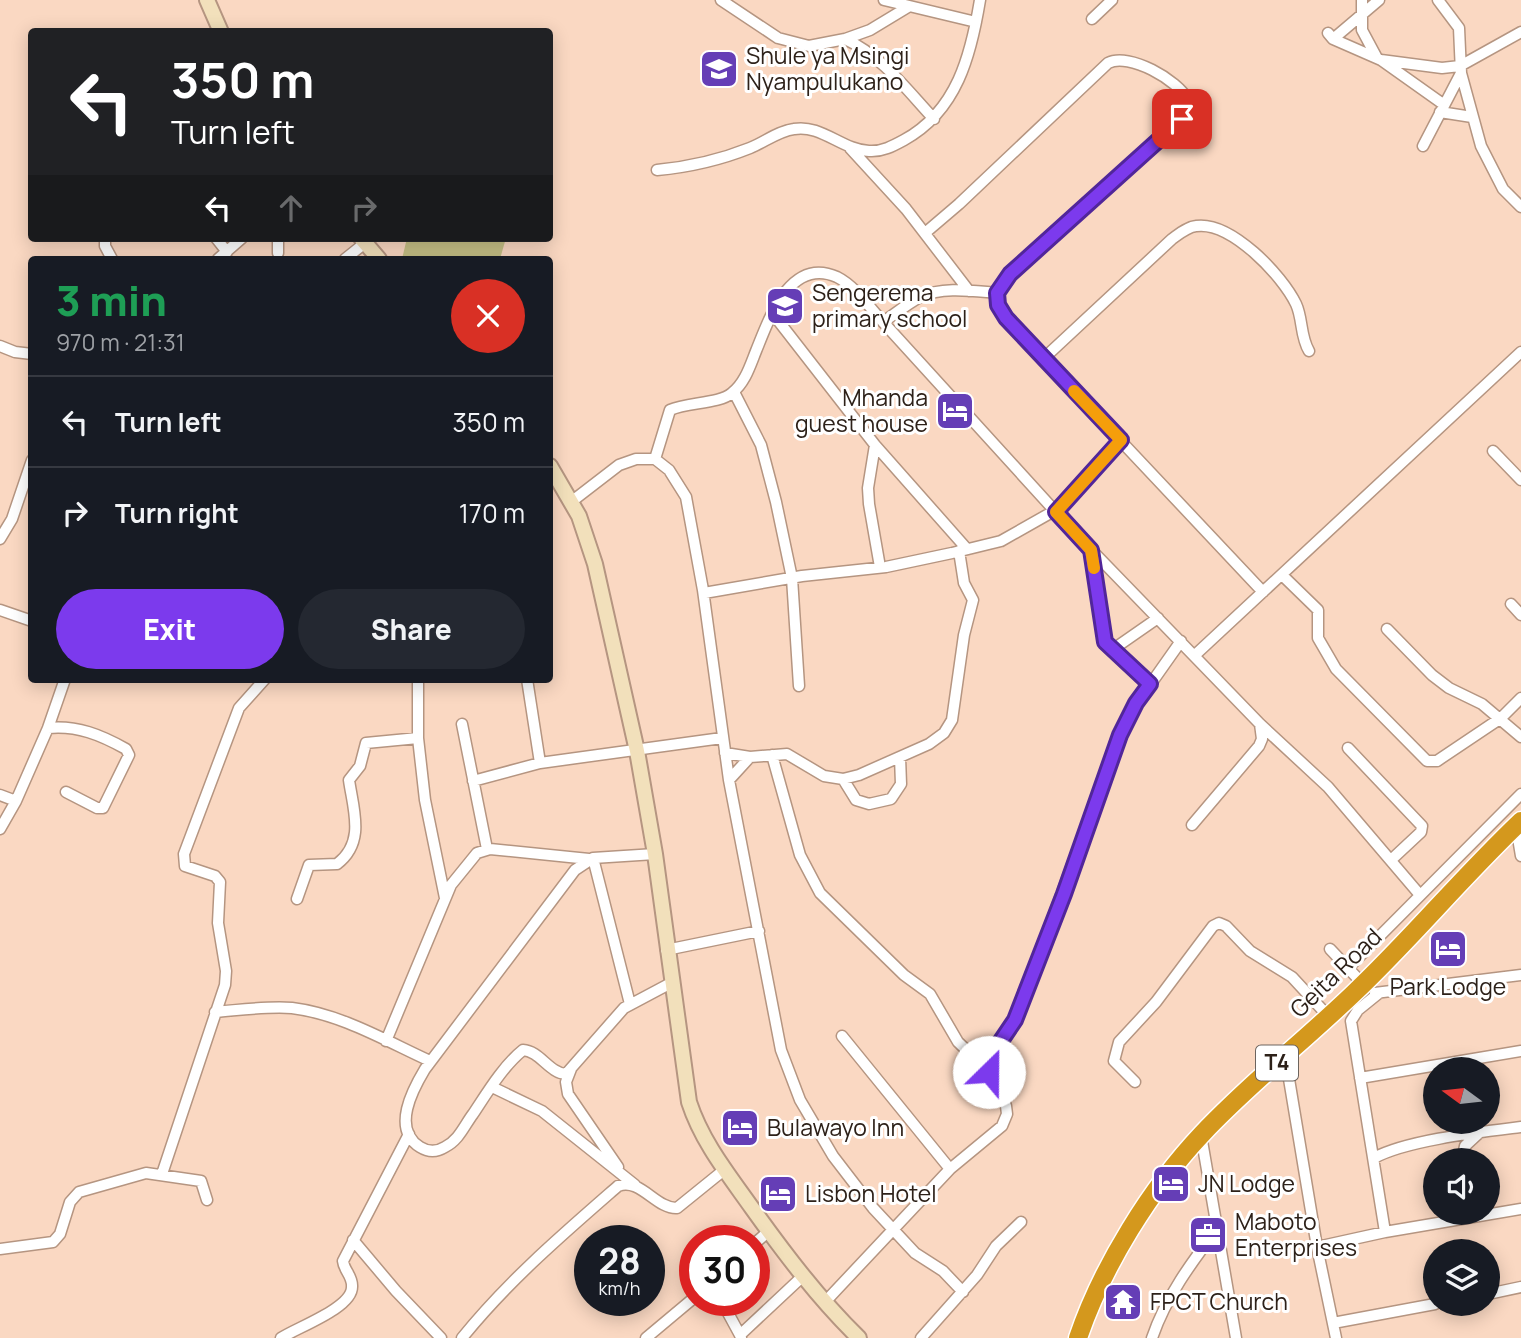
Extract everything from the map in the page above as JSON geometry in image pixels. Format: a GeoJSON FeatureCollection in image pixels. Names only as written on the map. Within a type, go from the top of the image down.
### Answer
{"type":"FeatureCollection","features":[{"type":"Feature","properties":{"kind":"highway","name":"Geita Road"},"geometry":{"type":"LineString","coordinates":[[1078,1338],[1107,1272],[1146,1205],[1201,1135],[1328,1016],[1365,991],[1518,824]]}},
{"type":"Feature","properties":{"kind":"main road"},"geometry":{"type":"LineString","coordinates":[[207,0],[220,28]]}},
{"type":"Feature","properties":{"kind":"main road"},"geometry":{"type":"LineString","coordinates":[[365,242],[376,256]]}},
{"type":"Feature","properties":{"kind":"main road"},"geometry":{"type":"LineString","coordinates":[[553,471],[579,516],[594,564],[637,751],[655,854],[689,1102],[703,1137],[765,1225]]}},
{"type":"Feature","properties":{"kind":"main road"},"geometry":{"type":"LineString","coordinates":[[770,1232],[803,1276],[859,1338]]}},
{"type":"Feature","properties":{"kind":"street"},"geometry":{"type":"LineString","coordinates":[[721,0],[779,38],[809,46],[845,39],[882,24],[908,7]]}},
{"type":"Feature","properties":{"kind":"street"},"geometry":{"type":"LineString","coordinates":[[657,170],[712,161],[748,149],[785,130],[798,128],[823,134],[850,148],[886,150],[919,132],[934,119],[961,78],[980,0]]}},
{"type":"Feature","properties":{"kind":"street"},"geometry":{"type":"LineString","coordinates":[[1091,19],[1112,0]]}},
{"type":"Feature","properties":{"kind":"street"},"geometry":{"type":"LineString","coordinates":[[1362,0],[1362,30],[1379,59]]}},
{"type":"Feature","properties":{"kind":"street"},"geometry":{"type":"LineString","coordinates":[[1379,0],[1330,36],[1379,59],[1442,108],[1472,117]]}},
{"type":"Feature","properties":{"kind":"street"},"geometry":{"type":"LineString","coordinates":[[1438,0],[1459,28],[1460,69],[1472,117],[1493,172],[1503,189],[1520,205]]}},
{"type":"Feature","properties":{"kind":"street"},"geometry":{"type":"LineString","coordinates":[[888,1],[976,22]]}},
{"type":"Feature","properties":{"kind":"street"},"geometry":{"type":"LineString","coordinates":[[1423,146],[1460,69],[1521,32]]}},
{"type":"Feature","properties":{"kind":"street"},"geometry":{"type":"LineString","coordinates":[[845,39],[858,45],[889,70],[934,119]]}},
{"type":"Feature","properties":{"kind":"street"},"geometry":{"type":"LineString","coordinates":[[925,233],[960,204],[1108,63],[1115,59],[1127,61],[1166,76],[1178,85],[1188,100],[1182,119],[1010,274],[997,293],[998,305],[1006,318],[1043,359],[1263,592]]}},
{"type":"Feature","properties":{"kind":"street"},"geometry":{"type":"LineString","coordinates":[[1379,59],[1460,69]]}},
{"type":"Feature","properties":{"kind":"street"},"geometry":{"type":"LineString","coordinates":[[850,148],[925,233],[969,291]]}},
{"type":"Feature","properties":{"kind":"street"},"geometry":{"type":"LineString","coordinates":[[1043,359],[1172,239],[1196,226],[1223,231],[1243,244],[1277,275],[1297,307],[1301,330],[1309,351]]}},
{"type":"Feature","properties":{"kind":"street"},"geometry":{"type":"LineString","coordinates":[[278,242],[278,253]]}},
{"type":"Feature","properties":{"kind":"street"},"geometry":{"type":"LineString","coordinates":[[348,256],[361,242]]}},
{"type":"Feature","properties":{"kind":"street"},"geometry":{"type":"LineString","coordinates":[[655,459],[670,410],[718,399],[734,392],[749,368],[781,297],[793,281],[807,275],[836,277],[848,285],[883,322],[1091,550],[1260,724],[1328,788],[1420,895]]}},
{"type":"Feature","properties":{"kind":"street"},"geometry":{"type":"LineString","coordinates":[[883,322],[920,297],[943,291],[997,293]]}},
{"type":"Feature","properties":{"kind":"street"},"geometry":{"type":"LineString","coordinates":[[725,753],[750,757],[787,754],[824,776],[843,779],[929,744],[944,733],[952,720],[964,635],[973,600],[964,583],[963,550],[875,445],[773,314]]}},
{"type":"Feature","properties":{"kind":"street"},"geometry":{"type":"LineString","coordinates":[[0,346],[28,354]]}},
{"type":"Feature","properties":{"kind":"street"},"geometry":{"type":"LineString","coordinates":[[1195,655],[1521,352]]}},
{"type":"Feature","properties":{"kind":"street"},"geometry":{"type":"LineString","coordinates":[[734,392],[764,454],[792,578],[799,686]]}},
{"type":"Feature","properties":{"kind":"street"},"geometry":{"type":"LineString","coordinates":[[704,593],[880,567],[1001,541],[1055,512],[1121,440]]}},
{"type":"Feature","properties":{"kind":"street"},"geometry":{"type":"LineString","coordinates":[[875,445],[868,488],[880,567]]}},
{"type":"Feature","properties":{"kind":"street"},"geometry":{"type":"LineString","coordinates":[[1493,451],[1521,480]]}},
{"type":"Feature","properties":{"kind":"street"},"geometry":{"type":"LineString","coordinates":[[571,502],[619,465],[636,459],[655,459],[669,470],[686,497],[704,593],[729,780],[775,1029],[800,1100],[833,1156],[873,1208],[915,1252],[943,1271],[962,1292]]}},
{"type":"Feature","properties":{"kind":"street"},"geometry":{"type":"LineString","coordinates":[[0,538],[12,519],[28,472]]}},
{"type":"Feature","properties":{"kind":"street"},"geometry":{"type":"LineString","coordinates":[[1091,550],[1105,642],[1150,684]]}},
{"type":"Feature","properties":{"kind":"street"},"geometry":{"type":"LineString","coordinates":[[1282,575],[1318,610],[1318,638],[1338,672],[1423,759],[1437,761],[1501,718],[1521,698]]}},
{"type":"Feature","properties":{"kind":"street"},"geometry":{"type":"LineString","coordinates":[[1511,604],[1521,615]]}},
{"type":"Feature","properties":{"kind":"street"},"geometry":{"type":"LineString","coordinates":[[0,610],[28,620]]}},
{"type":"Feature","properties":{"kind":"street"},"geometry":{"type":"LineString","coordinates":[[1112,650],[1158,618]]}},
{"type":"Feature","properties":{"kind":"street"},"geometry":{"type":"LineString","coordinates":[[1387,629],[1432,675],[1501,718],[1521,737]]}},
{"type":"Feature","properties":{"kind":"street"},"geometry":{"type":"LineString","coordinates":[[989,1072],[992,1054],[1015,1020],[1064,894],[1120,735],[1136,703],[1181,640]]}},
{"type":"Feature","properties":{"kind":"street"},"geometry":{"type":"LineString","coordinates":[[0,829],[16,801],[64,683]]}},
{"type":"Feature","properties":{"kind":"street"},"geometry":{"type":"LineString","coordinates":[[162,1174],[226,977],[218,923],[220,882],[215,876],[189,868],[183,859],[232,722],[257,683]]}},
{"type":"Feature","properties":{"kind":"street"},"geometry":{"type":"LineString","coordinates":[[418,683],[418,738],[425,800],[446,898]]}},
{"type":"Feature","properties":{"kind":"street"},"geometry":{"type":"LineString","coordinates":[[528,683],[540,764]]}},
{"type":"Feature","properties":{"kind":"street"},"geometry":{"type":"LineString","coordinates":[[462,724],[488,849]]}},
{"type":"Feature","properties":{"kind":"street"},"geometry":{"type":"LineString","coordinates":[[1192,825],[1259,746],[1262,739],[1260,724]]}},
{"type":"Feature","properties":{"kind":"street"},"geometry":{"type":"LineString","coordinates":[[47,728],[65,726],[92,732],[126,749],[129,755],[103,808],[97,808],[66,792]]}},
{"type":"Feature","properties":{"kind":"street"},"geometry":{"type":"LineString","coordinates":[[297,899],[309,865],[337,863],[353,845],[356,816],[349,780],[360,766],[366,743],[418,738]]}},
{"type":"Feature","properties":{"kind":"street"},"geometry":{"type":"LineString","coordinates":[[473,780],[540,764],[722,738]]}},
{"type":"Feature","properties":{"kind":"street"},"geometry":{"type":"LineString","coordinates":[[1349,748],[1422,826],[1421,832],[1391,860]]}},
{"type":"Feature","properties":{"kind":"street"},"geometry":{"type":"LineString","coordinates":[[772,755],[800,855],[820,892],[904,975],[930,993],[958,1042],[989,1072],[1006,1106],[1005,1120],[995,1133],[950,1169],[825,1302]]}},
{"type":"Feature","properties":{"kind":"street"},"geometry":{"type":"LineString","coordinates":[[729,780],[750,757]]}},
{"type":"Feature","properties":{"kind":"street"},"geometry":{"type":"LineString","coordinates":[[843,779],[856,800],[869,804],[891,799],[901,784],[900,757]]}},
{"type":"Feature","properties":{"kind":"street"},"geometry":{"type":"LineString","coordinates":[[1348,968],[1521,794]]}},
{"type":"Feature","properties":{"kind":"street"},"geometry":{"type":"LineString","coordinates":[[0,795],[16,801]]}},
{"type":"Feature","properties":{"kind":"street"},"geometry":{"type":"LineString","coordinates":[[1518,824],[1521,856]]}},
{"type":"Feature","properties":{"kind":"street"},"geometry":{"type":"LineString","coordinates":[[386,1041],[456,876],[477,853],[488,849],[591,858],[655,854]]}},
{"type":"Feature","properties":{"kind":"street"},"geometry":{"type":"LineString","coordinates":[[591,858],[630,1004]]}},
{"type":"Feature","properties":{"kind":"street"},"geometry":{"type":"LineString","coordinates":[[591,858],[575,870],[430,1061],[414,1087],[407,1107],[406,1127],[409,1134],[421,1148],[433,1152],[448,1146],[458,1137],[492,1087],[523,1050],[529,1050],[562,1074],[572,1067],[630,1004],[671,983]]}},
{"type":"Feature","properties":{"kind":"street"},"geometry":{"type":"LineString","coordinates":[[1135,1082],[1114,1061],[1119,1042],[1156,1002],[1213,926],[1219,923],[1226,926],[1250,951],[1292,977],[1328,1016]]}},
{"type":"Feature","properties":{"kind":"street"},"geometry":{"type":"LineString","coordinates":[[667,950],[759,931]]}},
{"type":"Feature","properties":{"kind":"street"},"geometry":{"type":"LineString","coordinates":[[1330,950],[1365,991]]}},
{"type":"Feature","properties":{"kind":"street"},"geometry":{"type":"LineString","coordinates":[[1365,991],[1521,975]]}},
{"type":"Feature","properties":{"kind":"street"},"geometry":{"type":"LineString","coordinates":[[1365,991],[1358,1010],[1351,1019],[1385,1232]]}},
{"type":"Feature","properties":{"kind":"street"},"geometry":{"type":"LineString","coordinates":[[215,1012],[276,1008],[300,1010],[338,1019],[430,1061]]}},
{"type":"Feature","properties":{"kind":"street"},"geometry":{"type":"LineString","coordinates":[[842,1036],[950,1169]]}},
{"type":"Feature","properties":{"kind":"street"},"geometry":{"type":"LineString","coordinates":[[1360,1078],[1521,1051]]}},
{"type":"Feature","properties":{"kind":"street"},"geometry":{"type":"LineString","coordinates":[[1285,1055],[1317,1247],[1336,1338]]}},
{"type":"Feature","properties":{"kind":"street"},"geometry":{"type":"LineString","coordinates":[[572,1067],[566,1084],[568,1094],[624,1176]]}},
{"type":"Feature","properties":{"kind":"street"},"geometry":{"type":"LineString","coordinates":[[492,1087],[542,1111],[667,1207],[677,1208],[724,1170]]}},
{"type":"Feature","properties":{"kind":"street"},"geometry":{"type":"LineString","coordinates":[[1500,1130],[1521,1127]]}},
{"type":"Feature","properties":{"kind":"street"},"geometry":{"type":"LineString","coordinates":[[281,1338],[348,1299],[353,1283],[343,1264],[409,1134]]}},
{"type":"Feature","properties":{"kind":"street"},"geometry":{"type":"LineString","coordinates":[[1374,1158],[1386,1152],[1474,1134]]}},
{"type":"Feature","properties":{"kind":"street"},"geometry":{"type":"LineString","coordinates":[[1465,1148],[1478,1134]]}},
{"type":"Feature","properties":{"kind":"street"},"geometry":{"type":"LineString","coordinates":[[1201,1135],[1236,1338]]}},
{"type":"Feature","properties":{"kind":"street"},"geometry":{"type":"LineString","coordinates":[[0,1250],[57,1239],[70,1202],[79,1192],[146,1173],[201,1181],[207,1200]]}},
{"type":"Feature","properties":{"kind":"street"},"geometry":{"type":"LineString","coordinates":[[464,1337],[525,1269],[618,1186],[625,1184],[639,1188]]}},
{"type":"Feature","properties":{"kind":"street"},"geometry":{"type":"LineString","coordinates":[[1500,1211],[1521,1209]]}},
{"type":"Feature","properties":{"kind":"street"},"geometry":{"type":"LineString","coordinates":[[921,1338],[962,1292],[996,1246],[1021,1222]]}},
{"type":"Feature","properties":{"kind":"street"},"geometry":{"type":"LineString","coordinates":[[1317,1247],[1423,1224]]}},
{"type":"Feature","properties":{"kind":"street"},"geometry":{"type":"LineString","coordinates":[[1152,1338],[1161,1312],[1174,1290],[1217,1229]]}},
{"type":"Feature","properties":{"kind":"street"},"geometry":{"type":"LineString","coordinates":[[353,1240],[441,1338]]}},
{"type":"Feature","properties":{"kind":"street"},"geometry":{"type":"LineString","coordinates":[[730,1316],[741,1337],[803,1276]]}},
{"type":"Feature","properties":{"kind":"street"},"geometry":{"type":"LineString","coordinates":[[1500,1291],[1521,1287]]}},
{"type":"Feature","properties":{"kind":"street"},"geometry":{"type":"LineString","coordinates":[[1333,1323],[1423,1306]]}},
{"type":"Feature","properties":{"kind":"street"},"geometry":{"type":"LineString","coordinates":[[646,1338],[679,1310]]}},
{"type":"Feature","properties":{"kind":"shaded area"},"geometry":{"type":"Polygon","coordinates":[[[406,242],[505,242],[501,256],[403,256],[406,242]]]}},
{"type":"Feature","properties":{"kind":"slow traffic"},"geometry":{"type":"LineString","coordinates":[[1074,391],[1121,440],[1056,512],[1091,550],[1094,568]]}},
{"type":"Feature","properties":{"kind":"place","name":"Shule ya Msingi Nyampulukano"},"geometry":{"type":"Point","coordinates":[719,69]}},
{"type":"Feature","properties":{"kind":"place","name":"Sengerema primary school"},"geometry":{"type":"Point","coordinates":[785,306]}},
{"type":"Feature","properties":{"kind":"place","name":"Mhanda guest house"},"geometry":{"type":"Point","coordinates":[955,411]}},
{"type":"Feature","properties":{"kind":"place","name":"Park Lodge"},"geometry":{"type":"Point","coordinates":[1448,949]}},
{"type":"Feature","properties":{"kind":"place","name":"Bulawayo Inn"},"geometry":{"type":"Point","coordinates":[740,1128]}},
{"type":"Feature","properties":{"kind":"place","name":"JN Lodge"},"geometry":{"type":"Point","coordinates":[1171,1184]}},
{"type":"Feature","properties":{"kind":"place","name":"Lisbon Hotel"},"geometry":{"type":"Point","coordinates":[778,1194]}},
{"type":"Feature","properties":{"kind":"place","name":"Maboto Enterprises"},"geometry":{"type":"Point","coordinates":[1208,1235]}},
{"type":"Feature","properties":{"kind":"place","name":"FPCT Church"},"geometry":{"type":"Point","coordinates":[1123,1302]}},
{"type":"Feature","properties":{"kind":"route"},"geometry":{"type":"LineString","coordinates":[[989,1072],[992,1054],[1012,1028],[1064,894],[1094,803],[1126,719],[1150,684],[1105,642],[1091,550],[1056,512],[1121,440],[1006,318],[998,305],[997,293],[1010,274],[1182,119]]}}]}
